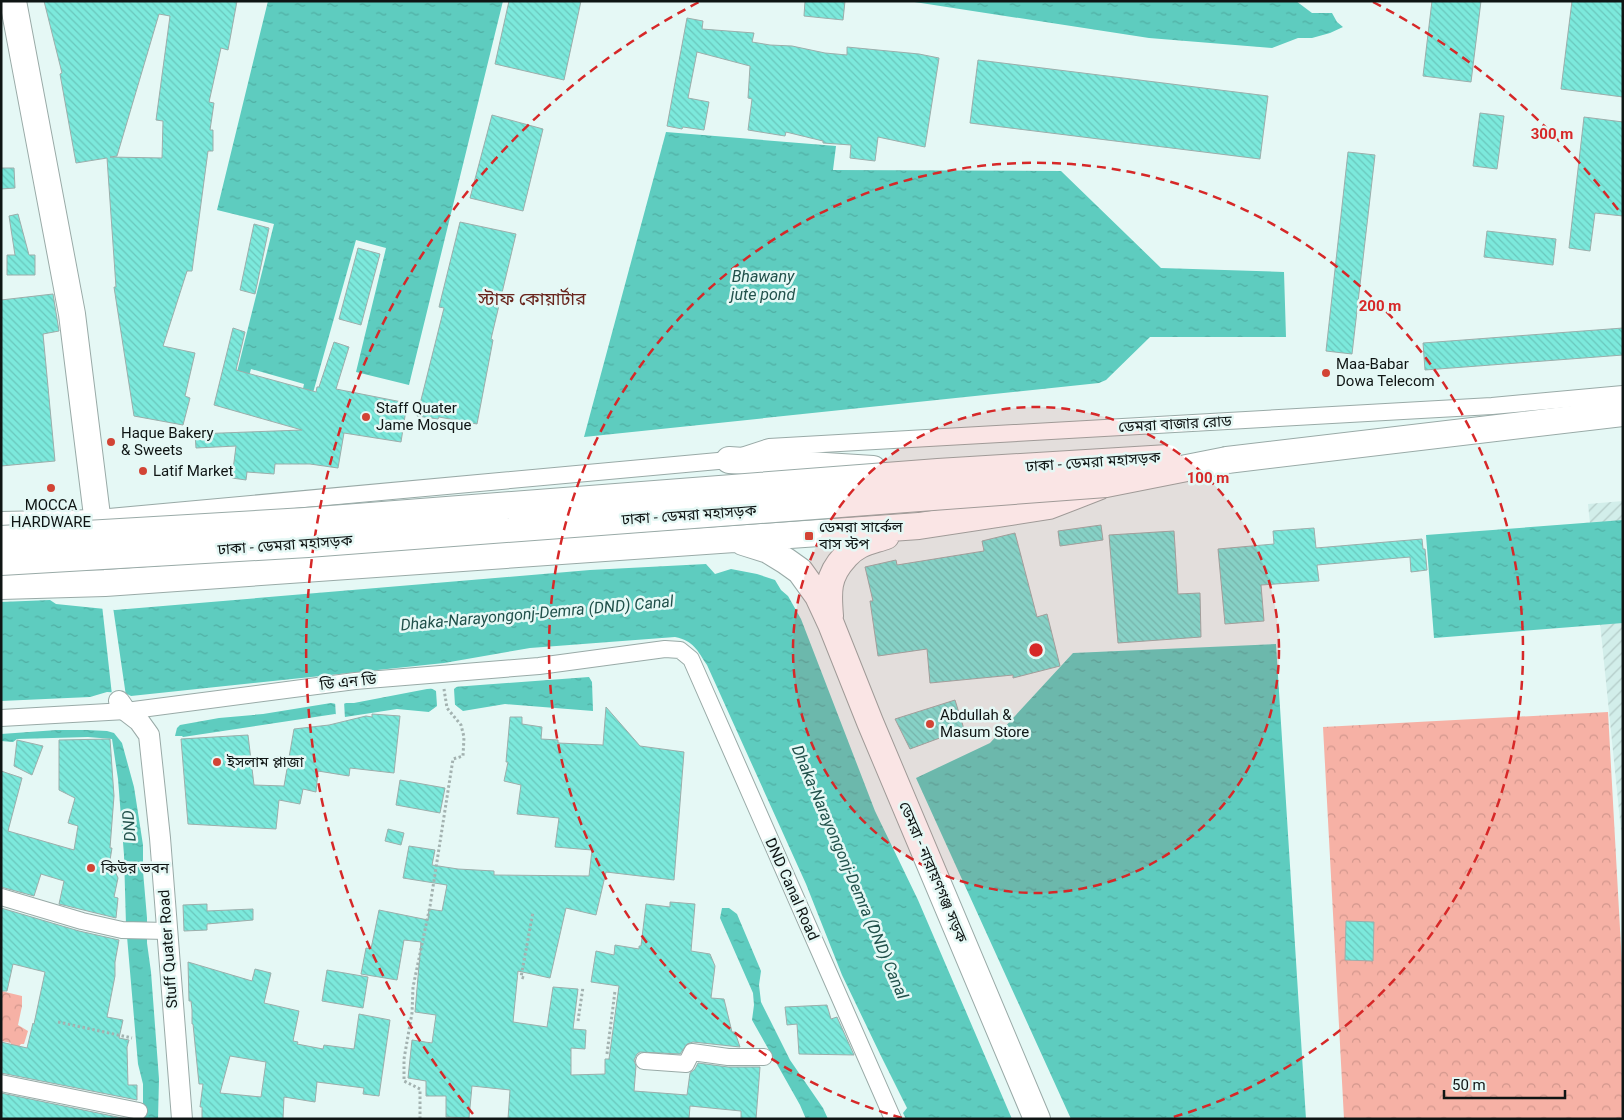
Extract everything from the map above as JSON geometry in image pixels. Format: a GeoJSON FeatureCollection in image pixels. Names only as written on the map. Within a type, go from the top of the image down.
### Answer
{"type":"FeatureCollection","features":[{"type":"Feature","properties":{"kind":"main road"},"geometry":{"type":"LineString","coordinates":[[13,1],[72,314],[106,590]]}},
{"type":"Feature","properties":{"kind":"main road"},"geometry":{"type":"LineString","coordinates":[[1226,460],[1623,413]]}},
{"type":"Feature","properties":{"kind":"main road","name":"ঢাকা - ডেমরা মহাসড়ক"},"geometry":{"type":"LineString","coordinates":[[1,539],[305,521],[938,472],[1171,458],[1226,460]]}},
{"type":"Feature","properties":{"kind":"main road"},"geometry":{"type":"LineString","coordinates":[[729,460],[938,472]]}},
{"type":"Feature","properties":{"kind":"main road","name":"ঢাকা - ডেমরা মহাসড়ক"},"geometry":{"type":"LineString","coordinates":[[1,562],[308,544],[1106,484],[1226,460]]}},
{"type":"Feature","properties":{"kind":"main road"},"geometry":{"type":"LineString","coordinates":[[1,586],[106,590],[733,539],[918,526],[1050,506],[1106,484]]}},
{"type":"Feature","properties":{"kind":"main road","name":"ডেমরা - নারায়ণগঞ্জ সড়ক"},"geometry":{"type":"LineString","coordinates":[[831,624],[828,594],[830,578],[851,550],[860,544],[918,526]]}},
{"type":"Feature","properties":{"kind":"main road","name":"ডেমরা - নারায়ণগঞ্জ সড়ক"},"geometry":{"type":"LineString","coordinates":[[733,539],[768,550],[786,561],[800,571],[818,596],[1037,1119]]}},
{"type":"Feature","properties":{"kind":"street","name":"ডেমরা বাজার রোড"},"geometry":{"type":"LineString","coordinates":[[1,520],[98,518],[729,460],[769,447],[1492,406],[1623,394]]}},
{"type":"Feature","properties":{"kind":"street","name":"ডি এন ডি"},"geometry":{"type":"LineString","coordinates":[[1,718],[355,681],[539,666],[665,650],[680,650],[691,659]]}},
{"type":"Feature","properties":{"kind":"street","name":"DND Canal Road"},"geometry":{"type":"LineString","coordinates":[[691,659],[893,1119]]}},
{"type":"Feature","properties":{"kind":"street","name":"Stuff Quater Road"},"geometry":{"type":"LineString","coordinates":[[122,706],[139,721],[149,735],[160,838],[157,931],[182,1119]]}},
{"type":"Feature","properties":{"kind":"street"},"geometry":{"type":"LineString","coordinates":[[1,896],[82,921],[126,931],[157,931]]}},
{"type":"Feature","properties":{"kind":"street"},"geometry":{"type":"LineString","coordinates":[[644,1061],[686,1064],[692,1052],[728,1057],[764,1057]]}},
{"type":"Feature","properties":{"kind":"street"},"geometry":{"type":"LineString","coordinates":[[1,1083],[139,1110]]}},
{"type":"Feature","properties":{"kind":"path"},"geometry":{"type":"LineString","coordinates":[[420,1119],[420,1089],[404,1081],[404,1060],[412,1013],[414,987],[430,906],[453,760],[463,756],[464,747],[461,725],[447,708],[442,674]]}},
{"type":"Feature","properties":{"kind":"path"},"geometry":{"type":"LineString","coordinates":[[524,978],[520,977],[534,912]]}},
{"type":"Feature","properties":{"kind":"path"},"geometry":{"type":"LineString","coordinates":[[578,1021],[583,986]]}},
{"type":"Feature","properties":{"kind":"path"},"geometry":{"type":"LineString","coordinates":[[607,1054],[615,991]]}},
{"type":"Feature","properties":{"kind":"path"},"geometry":{"type":"LineString","coordinates":[[58,1022],[132,1038]]}},
{"type":"Feature","properties":{"kind":"shaded area"},"geometry":{"type":"Polygon","coordinates":[[[1623,501],[1623,850],[1588,504],[1623,501]]]}},
{"type":"Feature","properties":{"kind":"green space"},"geometry":{"type":"Polygon","coordinates":[[[1608,712],[1623,983],[1623,1119],[1344,1119],[1323,727],[1608,712]]]}},
{"type":"Feature","properties":{"kind":"green space"},"geometry":{"type":"Polygon","coordinates":[[[1,991],[22,996],[18,1025],[28,1031],[24,1044],[21,1044],[15,1051],[10,1050],[11,1043],[1,1041],[1,991]]]}},
{"type":"Feature","properties":{"kind":"water"},"geometry":{"type":"Polygon","coordinates":[[[268,1],[503,1],[409,385],[356,372],[386,248],[356,240],[311,400],[301,398],[304,384],[251,369],[247,383],[235,380],[274,224],[217,210],[268,1]]]}},
{"type":"Feature","properties":{"kind":"water"},"geometry":{"type":"Polygon","coordinates":[[[908,1],[1296,1],[1312,13],[1332,13],[1337,22],[1343,27],[1312,38],[1298,38],[1272,48],[1149,38],[908,1]]]}},
{"type":"Feature","properties":{"kind":"water","name":"Bhawany jute pond"},"geometry":{"type":"Polygon","coordinates":[[[666,132],[836,146],[833,170],[1061,171],[1161,268],[1284,272],[1286,337],[1150,337],[1106,380],[1099,383],[584,437],[666,132]]]}},
{"type":"Feature","properties":{"kind":"water"},"geometry":{"type":"Polygon","coordinates":[[[1623,520],[1623,623],[1434,638],[1426,535],[1623,520]]]}},
{"type":"Feature","properties":{"kind":"water","name":"Dhaka-Narayongonj-Demra (DND) Canal"},"geometry":{"type":"Polygon","coordinates":[[[706,564],[715,574],[731,569],[775,580],[781,590],[788,596],[801,619],[875,811],[918,900],[1012,1119],[906,1119],[903,1113],[907,1108],[842,975],[806,884],[707,665],[694,647],[687,641],[675,637],[530,648],[444,663],[131,696],[125,693],[107,692],[90,697],[1,701],[1,602],[50,600],[56,604],[115,610],[590,570],[706,564]]]}},
{"type":"Feature","properties":{"kind":"water"},"geometry":{"type":"Polygon","coordinates":[[[1276,644],[1306,1119],[1071,1119],[916,778],[990,743],[1073,653],[1276,644]]]}},
{"type":"Feature","properties":{"kind":"water"},"geometry":{"type":"Polygon","coordinates":[[[589,677],[592,682],[593,711],[505,704],[463,711],[454,704],[437,707],[429,712],[397,709],[345,717],[335,714],[183,737],[175,736],[180,725],[219,718],[263,714],[331,703],[341,705],[427,689],[589,677]]]}},
{"type":"Feature","properties":{"kind":"water","name":"DND"},"geometry":{"type":"Polygon","coordinates":[[[57,730],[107,731],[114,733],[122,743],[134,787],[143,845],[147,943],[159,1079],[158,1119],[144,1119],[143,1084],[138,1064],[126,925],[124,855],[118,779],[112,739],[88,737],[17,739],[13,742],[1,741],[1,734],[57,730]]]}},
{"type":"Feature","properties":{"kind":"water"},"geometry":{"type":"Polygon","coordinates":[[[722,908],[729,908],[737,914],[761,971],[759,985],[761,1002],[790,1060],[823,1108],[828,1119],[806,1119],[752,1020],[753,993],[720,918],[722,908]]]}},
{"type":"Feature","properties":{"kind":"pier"},"geometry":{"type":"Polygon","coordinates":[[[102,605],[113,607],[126,696],[112,695],[102,605]]]}},
{"type":"Feature","properties":{"kind":"pier"},"geometry":{"type":"Polygon","coordinates":[[[460,684],[454,689],[455,705],[462,712],[454,706],[429,712],[437,706],[436,691],[427,686],[460,684]]]}},
{"type":"Feature","properties":{"kind":"pier"},"geometry":{"type":"Polygon","coordinates":[[[335,701],[341,703],[344,701],[345,719],[336,717],[335,701]]]}},
{"type":"Feature","properties":{"kind":"building"},"geometry":{"type":"Polygon","coordinates":[[[44,1],[237,1],[228,50],[221,48],[209,102],[214,103],[210,130],[213,130],[213,151],[208,151],[192,271],[187,271],[163,346],[195,353],[185,396],[190,398],[183,425],[134,416],[114,287],[116,287],[107,158],[76,163],[60,74],[62,73],[44,1]],[[159,14],[117,156],[110,157],[162,158],[163,121],[156,120],[170,16],[159,14]]]}},
{"type":"Feature","properties":{"kind":"building"},"geometry":{"type":"Polygon","coordinates":[[[509,1],[581,1],[564,80],[495,64],[509,1]]]}},
{"type":"Feature","properties":{"kind":"building"},"geometry":{"type":"Polygon","coordinates":[[[805,1],[845,1],[843,20],[804,16],[805,1]]]}},
{"type":"Feature","properties":{"kind":"building"},"geometry":{"type":"Polygon","coordinates":[[[1432,1],[1481,1],[1471,82],[1423,76],[1432,1]]]}},
{"type":"Feature","properties":{"kind":"building"},"geometry":{"type":"Polygon","coordinates":[[[1572,1],[1623,1],[1623,97],[1561,89],[1572,1]]]}},
{"type":"Feature","properties":{"kind":"building"},"geometry":{"type":"Polygon","coordinates":[[[687,18],[703,21],[702,29],[754,33],[752,42],[770,45],[792,46],[825,53],[847,55],[847,47],[919,54],[939,58],[925,147],[878,137],[875,161],[850,158],[851,145],[823,143],[823,141],[786,132],[785,136],[748,130],[752,99],[748,98],[750,66],[697,52],[688,98],[709,102],[704,130],[667,126],[687,18]]]}},
{"type":"Feature","properties":{"kind":"building"},"geometry":{"type":"Polygon","coordinates":[[[978,60],[1268,96],[1260,159],[970,123],[978,60]]]}},
{"type":"Feature","properties":{"kind":"building"},"geometry":{"type":"Polygon","coordinates":[[[1480,113],[1504,116],[1497,169],[1473,166],[1480,113]]]}},
{"type":"Feature","properties":{"kind":"building"},"geometry":{"type":"Polygon","coordinates":[[[492,115],[543,129],[523,211],[470,198],[492,115]]]}},
{"type":"Feature","properties":{"kind":"building"},"geometry":{"type":"Polygon","coordinates":[[[1584,117],[1623,122],[1623,216],[1595,213],[1590,251],[1569,248],[1584,117]]]}},
{"type":"Feature","properties":{"kind":"building"},"geometry":{"type":"Polygon","coordinates":[[[1348,152],[1375,155],[1352,354],[1326,351],[1348,152]]]}},
{"type":"Feature","properties":{"kind":"building"},"geometry":{"type":"Polygon","coordinates":[[[1,168],[14,168],[15,188],[1,189],[1,168]]]}},
{"type":"Feature","properties":{"kind":"building"},"geometry":{"type":"Polygon","coordinates":[[[18,214],[29,255],[35,255],[35,275],[7,275],[7,255],[15,255],[9,216],[18,214]]]}},
{"type":"Feature","properties":{"kind":"building"},"geometry":{"type":"Polygon","coordinates":[[[460,222],[516,234],[491,339],[493,340],[477,424],[439,417],[438,419],[417,416],[444,308],[439,307],[460,222]]]}},
{"type":"Feature","properties":{"kind":"building"},"geometry":{"type":"Polygon","coordinates":[[[254,224],[269,228],[255,294],[240,290],[254,224]]]}},
{"type":"Feature","properties":{"kind":"building"},"geometry":{"type":"Polygon","coordinates":[[[1487,231],[1556,239],[1553,265],[1484,257],[1487,231]]]}},
{"type":"Feature","properties":{"kind":"building"},"geometry":{"type":"Polygon","coordinates":[[[358,248],[380,254],[361,325],[339,319],[358,248]]]}},
{"type":"Feature","properties":{"kind":"building"},"geometry":{"type":"Polygon","coordinates":[[[53,294],[59,331],[43,334],[55,461],[1,466],[1,300],[53,294]]]}},
{"type":"Feature","properties":{"kind":"building"},"geometry":{"type":"Polygon","coordinates":[[[233,328],[245,332],[236,370],[316,392],[334,342],[349,347],[336,389],[407,403],[401,442],[344,433],[338,468],[310,464],[275,464],[274,474],[247,472],[246,480],[232,478],[236,446],[196,448],[195,434],[302,430],[214,405],[233,328]]]}},
{"type":"Feature","properties":{"kind":"building"},"geometry":{"type":"Polygon","coordinates":[[[1623,328],[1623,355],[1425,370],[1423,343],[1623,328]]]}},
{"type":"Feature","properties":{"kind":"building"},"geometry":{"type":"Polygon","coordinates":[[[1101,525],[1103,540],[1060,546],[1058,531],[1101,525]]]}},
{"type":"Feature","properties":{"kind":"building"},"geometry":{"type":"Polygon","coordinates":[[[1314,528],[1316,548],[1422,539],[1427,570],[1411,572],[1410,557],[1317,565],[1319,581],[1261,585],[1264,621],[1225,624],[1218,549],[1274,544],[1273,531],[1314,528]]]}},
{"type":"Feature","properties":{"kind":"building"},"geometry":{"type":"Polygon","coordinates":[[[1174,531],[1178,594],[1200,593],[1201,637],[1118,643],[1109,535],[1174,531]]]}},
{"type":"Feature","properties":{"kind":"building"},"geometry":{"type":"Polygon","coordinates":[[[1015,533],[1037,617],[1047,614],[1060,666],[1013,678],[1013,675],[930,683],[927,649],[878,656],[870,601],[873,601],[865,567],[896,560],[897,565],[984,551],[982,541],[1015,533]]]}},
{"type":"Feature","properties":{"kind":"building","name":"Abdullah & Masum Store"},"geometry":{"type":"Polygon","coordinates":[[[955,700],[964,729],[910,749],[895,719],[955,700]]]}},
{"type":"Feature","properties":{"kind":"building"},"geometry":{"type":"Polygon","coordinates":[[[606,707],[640,746],[684,752],[674,880],[606,872],[596,915],[566,908],[550,978],[518,971],[513,1022],[547,1027],[553,987],[578,989],[573,1029],[586,1030],[585,1049],[571,1048],[571,1075],[605,1074],[605,1059],[609,1059],[619,986],[591,982],[596,951],[614,955],[615,945],[639,949],[639,946],[641,946],[646,904],[670,907],[670,902],[695,904],[691,951],[710,954],[715,966],[711,998],[724,999],[732,1032],[735,1032],[740,1047],[693,1042],[687,1044],[680,1054],[640,1052],[634,1060],[636,1066],[634,1091],[687,1095],[690,1073],[698,1063],[728,1067],[760,1067],[756,1119],[741,1119],[741,1111],[690,1106],[689,1119],[508,1119],[510,1090],[472,1086],[469,1118],[446,1117],[446,1096],[426,1096],[426,1081],[408,1078],[412,1040],[432,1043],[436,1015],[415,1012],[421,942],[404,940],[397,980],[361,974],[366,948],[371,949],[379,910],[428,920],[429,909],[442,911],[447,885],[403,878],[409,846],[435,850],[432,865],[494,871],[494,875],[589,876],[592,850],[555,847],[559,818],[517,814],[521,785],[504,781],[508,762],[506,762],[510,717],[522,717],[522,724],[542,727],[541,739],[558,740],[558,743],[603,745],[606,707]]]}},
{"type":"Feature","properties":{"kind":"building"},"geometry":{"type":"Polygon","coordinates":[[[372,714],[400,716],[394,773],[350,768],[349,776],[318,771],[316,792],[303,789],[300,804],[279,800],[276,829],[188,824],[181,739],[248,735],[254,785],[284,786],[294,729],[329,725],[366,716],[372,717],[372,714]]]}},
{"type":"Feature","properties":{"kind":"building"},"geometry":{"type":"Polygon","coordinates":[[[110,739],[114,796],[110,860],[118,878],[114,897],[118,898],[116,918],[59,904],[64,881],[41,874],[34,896],[1,887],[1,771],[22,778],[8,831],[74,850],[78,826],[68,823],[75,798],[59,790],[59,740],[110,739]]]}},
{"type":"Feature","properties":{"kind":"building"},"geometry":{"type":"Polygon","coordinates":[[[17,740],[43,746],[32,775],[14,766],[17,740]]]}},
{"type":"Feature","properties":{"kind":"building"},"geometry":{"type":"Polygon","coordinates":[[[400,780],[445,788],[440,813],[396,805],[400,780]]]}},
{"type":"Feature","properties":{"kind":"building"},"geometry":{"type":"Polygon","coordinates":[[[388,829],[404,833],[401,845],[385,841],[388,829]]]}},
{"type":"Feature","properties":{"kind":"building"},"geometry":{"type":"Polygon","coordinates":[[[207,904],[207,911],[253,909],[253,920],[207,924],[207,930],[184,931],[183,905],[207,904]]]}},
{"type":"Feature","properties":{"kind":"building"},"geometry":{"type":"Polygon","coordinates":[[[1,908],[79,931],[119,940],[115,962],[115,976],[107,1017],[123,1020],[119,1038],[129,1040],[127,1047],[128,1085],[137,1085],[137,1100],[1,1073],[1,1042],[27,1048],[45,972],[13,964],[7,991],[1,991],[1,908]]]}},
{"type":"Feature","properties":{"kind":"building"},"geometry":{"type":"Polygon","coordinates":[[[1346,921],[1374,922],[1373,961],[1345,960],[1346,921]]]}},
{"type":"Feature","properties":{"kind":"building"},"geometry":{"type":"Polygon","coordinates":[[[188,962],[252,981],[255,969],[271,973],[264,1003],[299,1011],[293,1041],[298,1042],[297,1044],[323,1049],[324,1045],[354,1049],[359,1014],[390,1020],[379,1096],[363,1094],[364,1088],[317,1082],[315,1102],[284,1097],[283,1119],[202,1119],[202,1107],[200,1107],[203,1084],[199,1084],[191,1001],[189,1001],[188,962]],[[230,1056],[220,1093],[261,1097],[266,1062],[230,1056]]]}},
{"type":"Feature","properties":{"kind":"building"},"geometry":{"type":"Polygon","coordinates":[[[327,970],[368,977],[363,1008],[322,1001],[327,970]]]}},
{"type":"Feature","properties":{"kind":"building"},"geometry":{"type":"Polygon","coordinates":[[[827,1005],[831,1019],[837,1017],[854,1055],[799,1054],[797,1024],[787,1025],[785,1007],[827,1005]]]}},
{"type":"Feature","properties":{"kind":"building"},"geometry":{"type":"Polygon","coordinates":[[[1,1093],[127,1119],[1,1119],[1,1093]]]}},
{"type":"Feature","properties":{"kind":"place","name":"Maa-Babar Dowa Telecom"},"geometry":{"type":"Point","coordinates":[1326,373]}},
{"type":"Feature","properties":{"kind":"place","name":"Staff Quater Jame Mosque"},"geometry":{"type":"Point","coordinates":[366,417]}},
{"type":"Feature","properties":{"kind":"place","name":"Haque Bakery & Sweets"},"geometry":{"type":"Point","coordinates":[111,442]}},
{"type":"Feature","properties":{"kind":"place","name":"Latif Market"},"geometry":{"type":"Point","coordinates":[143,471]}},
{"type":"Feature","properties":{"kind":"place","name":"MOCCA HARDWARE"},"geometry":{"type":"Point","coordinates":[51,488]}},
{"type":"Feature","properties":{"kind":"place","name":"ডেমরা সার্কেল বাস স্টপ"},"geometry":{"type":"Point","coordinates":[809,536]}},
{"type":"Feature","properties":{"kind":"place","name":"Abdullah & Masum Store"},"geometry":{"type":"Point","coordinates":[930,724]}},
{"type":"Feature","properties":{"kind":"place","name":"ইসলাম প্লাজা"},"geometry":{"type":"Point","coordinates":[217,762]}},
{"type":"Feature","properties":{"kind":"place","name":"কিউর ভবন"},"geometry":{"type":"Point","coordinates":[91,868]}},
{"type":"Feature","properties":{"kind":"district","name":"স্টাফ কোয়ার্টার"},"geometry":{"type":"Point","coordinates":[532,298]}}]}
